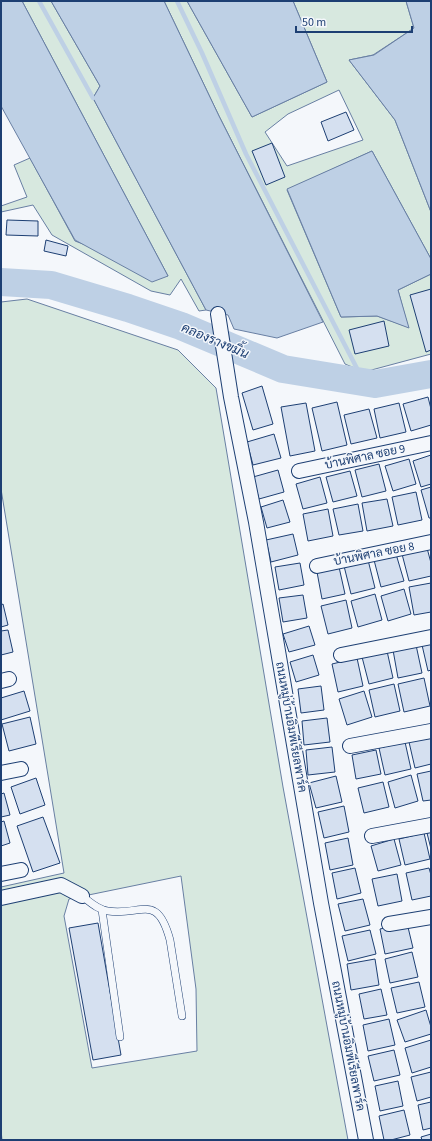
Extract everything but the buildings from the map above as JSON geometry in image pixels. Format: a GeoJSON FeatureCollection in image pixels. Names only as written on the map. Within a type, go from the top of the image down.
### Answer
{"type":"FeatureCollection","features":[{"type":"Feature","properties":{"kind":"street","name":"ถนนหมู่บ้านอิมพีเรียลพาร์ค"},"geometry":{"type":"LineString","coordinates":[[218,314],[230,397],[256,522],[321,903],[366,1140]]}},
{"type":"Feature","properties":{"kind":"street","name":"บ้านพิศาล ซอย 9"},"geometry":{"type":"LineString","coordinates":[[299,471],[431,443]]}},
{"type":"Feature","properties":{"kind":"street","name":"บ้านพิศาล ซอย 8"},"geometry":{"type":"LineString","coordinates":[[317,566],[431,542]]}},
{"type":"Feature","properties":{"kind":"street"},"geometry":{"type":"LineString","coordinates":[[341,655],[431,637]]}},
{"type":"Feature","properties":{"kind":"street"},"geometry":{"type":"LineString","coordinates":[[350,746],[431,731]]}},
{"type":"Feature","properties":{"kind":"street"},"geometry":{"type":"LineString","coordinates":[[1,773],[21,769]]}},
{"type":"Feature","properties":{"kind":"street"},"geometry":{"type":"LineString","coordinates":[[372,836],[431,825]]}},
{"type":"Feature","properties":{"kind":"street"},"geometry":{"type":"LineString","coordinates":[[1,874],[21,870]]}},
{"type":"Feature","properties":{"kind":"street"},"geometry":{"type":"LineString","coordinates":[[1,898],[61,886],[82,896]]}},
{"type":"Feature","properties":{"kind":"street"},"geometry":{"type":"LineString","coordinates":[[389,924],[431,917]]}},
{"type":"Feature","properties":{"kind":"lane"},"geometry":{"type":"LineString","coordinates":[[82,896],[102,910],[115,911],[145,909],[155,911],[162,918],[167,928],[170,940],[182,1016]]}},
{"type":"Feature","properties":{"kind":"lane"},"geometry":{"type":"LineString","coordinates":[[102,910],[120,1037]]}},
{"type":"Feature","properties":{"kind":"shaded area"},"geometry":{"type":"Polygon","coordinates":[[[22,1],[51,1],[100,86],[93,98],[206,310],[199,311],[181,279],[170,295],[151,291],[52,235],[33,205],[1,212],[1,206],[27,197],[14,165],[30,158],[75,241],[168,276],[22,1]]]}},
{"type":"Feature","properties":{"kind":"shaded area"},"geometry":{"type":"Polygon","coordinates":[[[164,1],[187,1],[252,117],[327,82],[293,1],[406,1],[414,28],[373,55],[349,60],[395,120],[431,212],[431,259],[372,151],[287,190],[341,317],[377,316],[408,327],[398,290],[431,274],[431,354],[364,372],[345,364],[219,116],[164,1]],[[339,90],[288,114],[265,132],[287,166],[363,140],[339,90]]]}},
{"type":"Feature","properties":{"kind":"shaded area"},"geometry":{"type":"Polygon","coordinates":[[[27,299],[178,350],[216,388],[283,787],[348,1140],[2,1140],[1,887],[64,873],[1,489],[1,302],[27,299]],[[181,876],[69,899],[64,916],[92,1068],[197,1051],[196,989],[181,876]]]}},
{"type":"Feature","properties":{"kind":"water"},"geometry":{"type":"Polygon","coordinates":[[[1,1],[22,1],[168,276],[152,282],[75,240],[1,106],[1,1]]]}},
{"type":"Feature","properties":{"kind":"water"},"geometry":{"type":"Polygon","coordinates":[[[51,1],[164,1],[219,116],[323,322],[277,338],[234,329],[228,315],[206,310],[93,98],[100,86],[51,1]]]}},
{"type":"Feature","properties":{"kind":"water"},"geometry":{"type":"Polygon","coordinates":[[[187,1],[293,1],[327,82],[252,117],[187,1]]]}},
{"type":"Feature","properties":{"kind":"water"},"geometry":{"type":"Polygon","coordinates":[[[406,1],[431,1],[431,212],[395,120],[349,60],[374,55],[414,28],[406,1]]]}},
{"type":"Feature","properties":{"kind":"water"},"geometry":{"type":"Polygon","coordinates":[[[372,151],[431,259],[431,274],[398,290],[409,328],[377,316],[341,317],[287,189],[372,151]]]}},
{"type":"Feature","properties":{"kind":"waterway"},"geometry":{"type":"LineString","coordinates":[[39,1],[93,98]]}},
{"type":"Feature","properties":{"kind":"waterway"},"geometry":{"type":"LineString","coordinates":[[177,1],[202,53],[246,154],[364,382]]}},
{"type":"Feature","properties":{"kind":"waterway","name":"คลองรางขมิ้น"},"geometry":{"type":"LineString","coordinates":[[1,282],[51,285],[128,308],[181,326],[283,369],[375,384],[431,374]]}}]}
